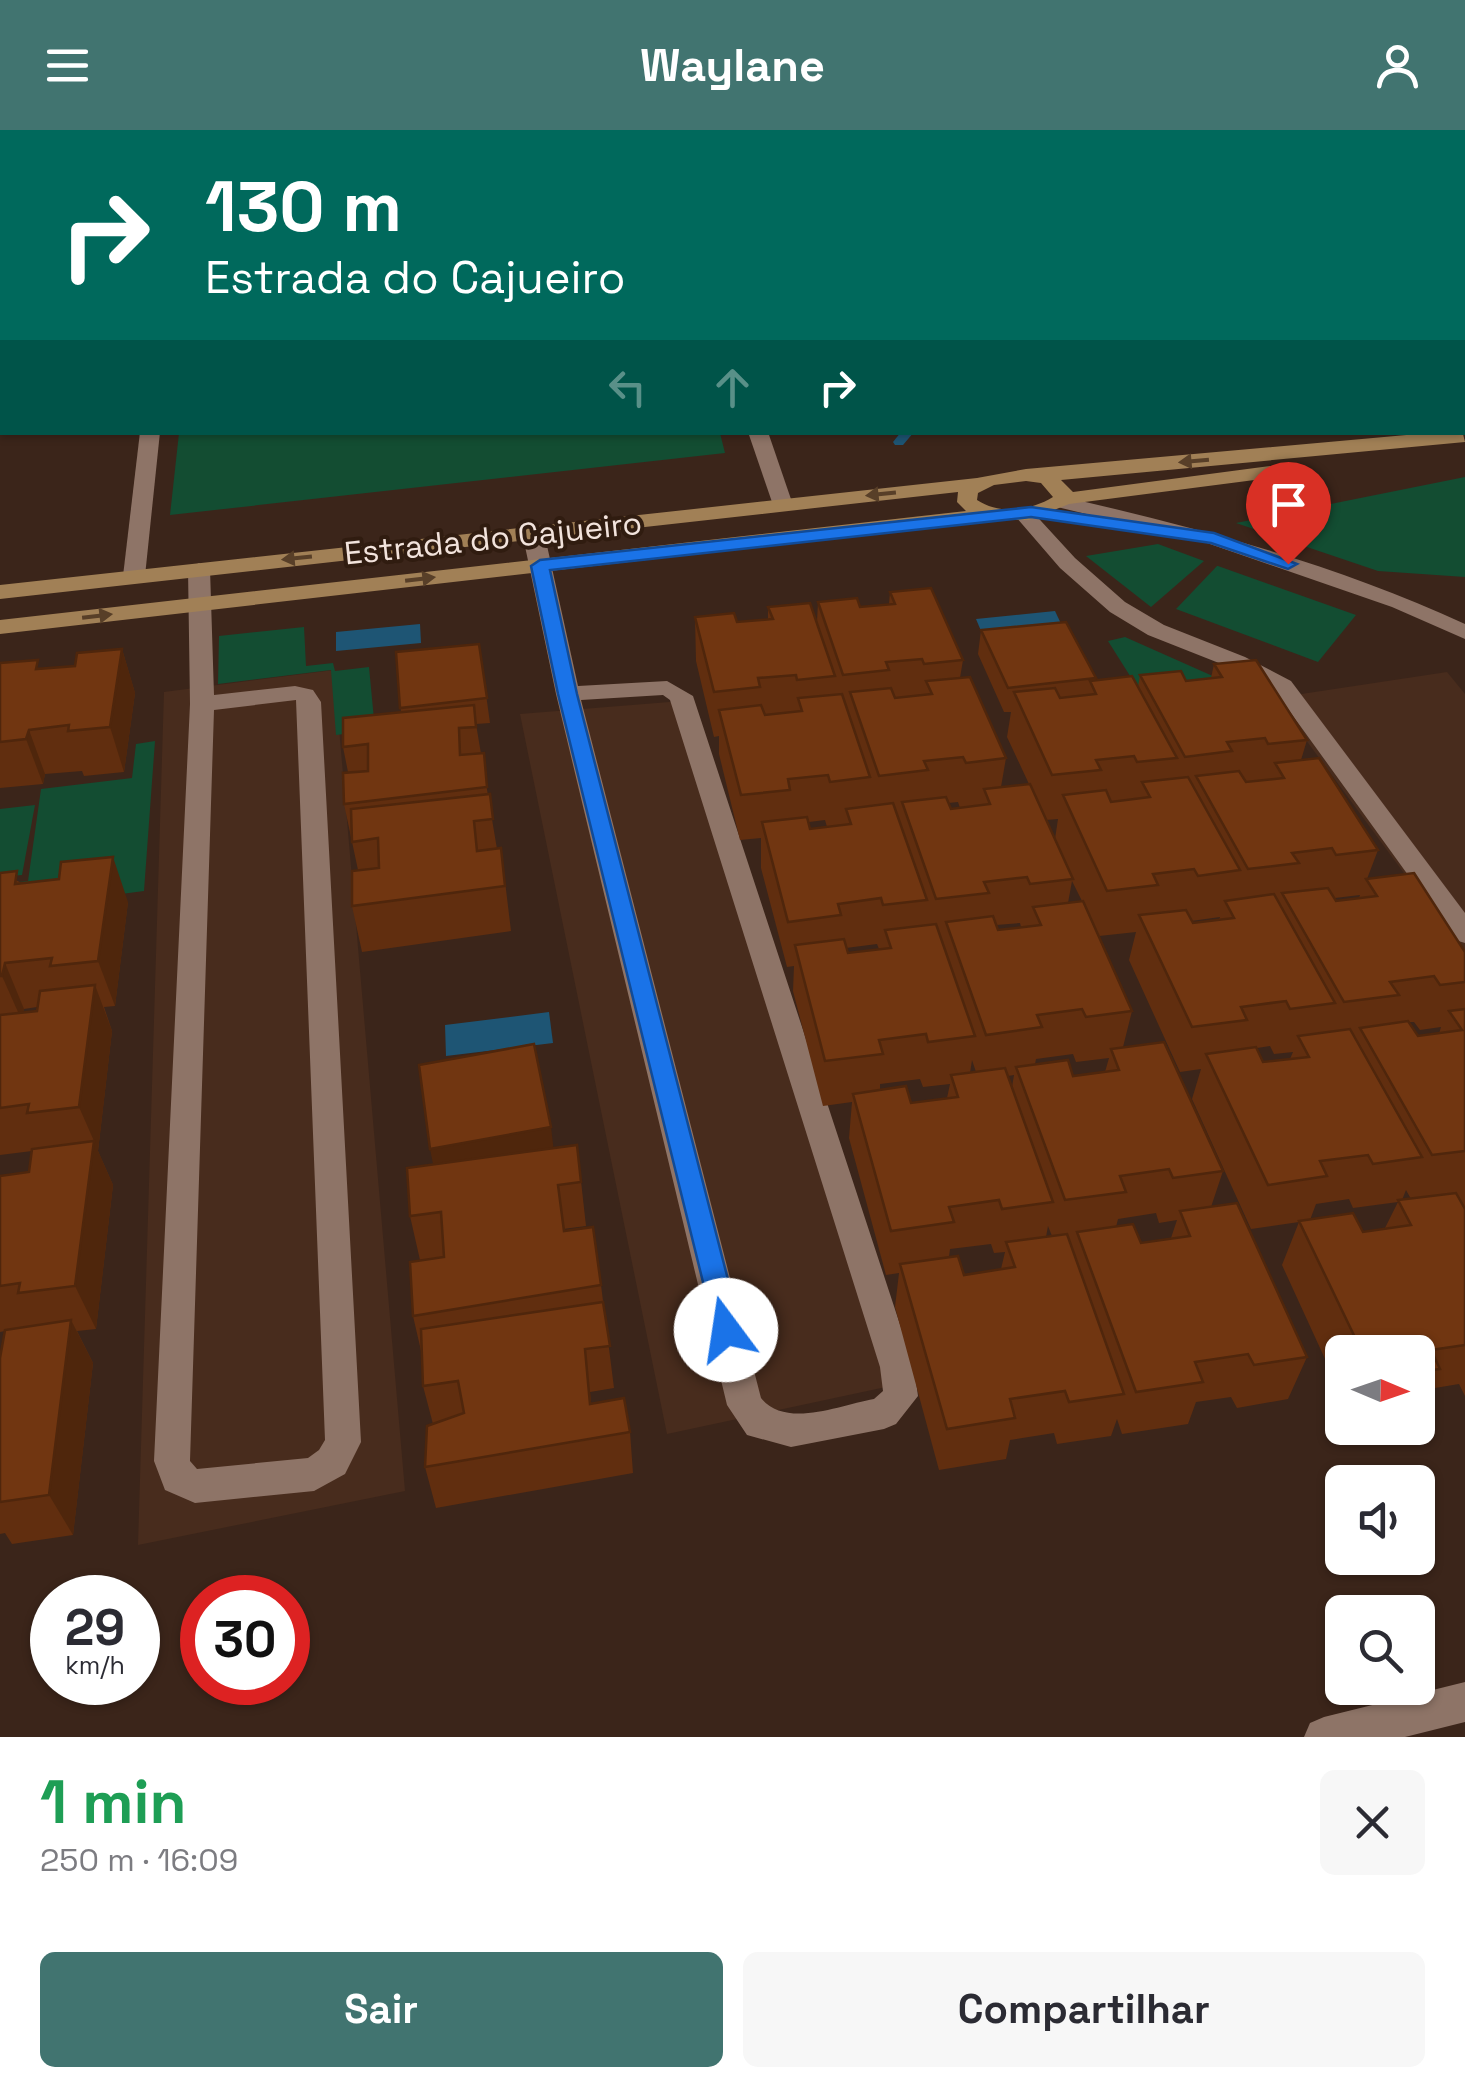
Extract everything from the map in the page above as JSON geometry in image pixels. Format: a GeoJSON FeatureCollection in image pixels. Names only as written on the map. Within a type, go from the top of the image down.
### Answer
{"type":"FeatureCollection","features":[{"type":"Feature","properties":{"kind":"main road","name":"Estrada do Cajueiro"},"geometry":{"type":"LineString","coordinates":[[0,592],[978,484],[1007,477],[1465,437]]}},
{"type":"Feature","properties":{"kind":"main road","name":"Estrada do Cajueiro"},"geometry":{"type":"LineString","coordinates":[[0,627],[1027,512],[1062,500],[1264,473],[1465,437]]}},
{"type":"Feature","properties":{"kind":"main road"},"geometry":{"type":"LineString","coordinates":[[1037,476],[1060,486],[1062,500]]}},
{"type":"Feature","properties":{"kind":"main road"},"geometry":{"type":"LineString","coordinates":[[978,484],[966,493],[967,502],[979,511],[994,514]]}},
{"type":"Feature","properties":{"kind":"street"},"geometry":{"type":"LineString","coordinates":[[134,576],[150,435]]}},
{"type":"Feature","properties":{"kind":"street"},"geometry":{"type":"LineString","coordinates":[[759,435],[782,505]]}},
{"type":"Feature","properties":{"kind":"street"},"geometry":{"type":"LineString","coordinates":[[1062,500],[1214,538],[1400,602],[1465,632]]}},
{"type":"Feature","properties":{"kind":"street"},"geometry":{"type":"LineString","coordinates":[[1027,512],[1214,538]]}},
{"type":"Feature","properties":{"kind":"street"},"geometry":{"type":"LineString","coordinates":[[1027,512],[1095,590],[1118,608],[1155,629],[1258,670],[1283,686],[1465,934]]}},
{"type":"Feature","properties":{"kind":"street"},"geometry":{"type":"LineString","coordinates":[[533,532],[568,694],[745,1405],[760,1424],[791,1431],[884,1413],[900,1396],[897,1367],[681,696],[666,688],[568,694]]}},
{"type":"Feature","properties":{"kind":"street"},"geometry":{"type":"LineString","coordinates":[[200,569],[202,704],[172,1461],[178,1478],[195,1486],[314,1474],[332,1462],[342,1442],[310,702],[305,695],[295,693],[202,704]]}},
{"type":"Feature","properties":{"kind":"street"},"geometry":{"type":"LineString","coordinates":[[1324,1737],[1465,1702]]}},
{"type":"Feature","properties":{"kind":"shaded area"},"geometry":{"type":"Polygon","coordinates":[[[334,670],[405,1491],[138,1545],[164,692],[334,670]]]}},
{"type":"Feature","properties":{"kind":"shaded area"},"geometry":{"type":"Polygon","coordinates":[[[1447,672],[1465,694],[1465,956],[1275,698],[1447,672]]]}},
{"type":"Feature","properties":{"kind":"shaded area"},"geometry":{"type":"Polygon","coordinates":[[[682,701],[900,1384],[667,1434],[520,714],[682,701]]]}},
{"type":"Feature","properties":{"kind":"green space"},"geometry":{"type":"Polygon","coordinates":[[[179,435],[720,435],[725,453],[170,515],[179,435]]]}},
{"type":"Feature","properties":{"kind":"green space"},"geometry":{"type":"Polygon","coordinates":[[[1465,477],[1465,577],[1378,571],[1236,523],[1465,477]]]}},
{"type":"Feature","properties":{"kind":"green space"},"geometry":{"type":"Polygon","coordinates":[[[1158,544],[1204,561],[1151,607],[1086,556],[1158,544]]]}},
{"type":"Feature","properties":{"kind":"green space"},"geometry":{"type":"Polygon","coordinates":[[[1217,566],[1356,615],[1318,662],[1176,609],[1217,566]]]}},
{"type":"Feature","properties":{"kind":"green space"},"geometry":{"type":"Polygon","coordinates":[[[304,627],[306,666],[333,663],[335,671],[369,667],[375,730],[336,735],[331,670],[218,684],[219,636],[304,627]]]}},
{"type":"Feature","properties":{"kind":"green space"},"geometry":{"type":"Polygon","coordinates":[[[1125,637],[1242,689],[1149,706],[1108,641],[1125,637]]]}},
{"type":"Feature","properties":{"kind":"green space"},"geometry":{"type":"Polygon","coordinates":[[[155,741],[144,891],[0,910],[0,884],[28,881],[41,789],[132,778],[136,744],[155,741]]]}},
{"type":"Feature","properties":{"kind":"green space"},"geometry":{"type":"Polygon","coordinates":[[[35,805],[22,875],[0,877],[0,809],[35,805]]]}},
{"type":"Feature","properties":{"kind":"water"},"geometry":{"type":"Polygon","coordinates":[[[1055,611],[1064,630],[984,638],[976,619],[1055,611]]]}},
{"type":"Feature","properties":{"kind":"water"},"geometry":{"type":"Polygon","coordinates":[[[420,624],[421,643],[336,651],[336,632],[420,624]]]}},
{"type":"Feature","properties":{"kind":"water"},"geometry":{"type":"Polygon","coordinates":[[[549,1012],[553,1043],[446,1056],[445,1025],[549,1012]]]}},
{"type":"Feature","properties":{"kind":"building"},"geometry":{"type":"Polygon","coordinates":[[[931,588],[963,660],[886,662],[889,670],[843,675],[818,602],[857,598],[860,607],[895,604],[890,592],[931,588]]]}},
{"type":"Feature","properties":{"kind":"building"},"geometry":{"type":"Polygon","coordinates":[[[810,603],[835,676],[797,680],[796,675],[758,678],[760,687],[714,692],[695,617],[734,613],[737,622],[773,619],[768,607],[810,603]]]}},
{"type":"Feature","properties":{"kind":"building"},"geometry":{"type":"Polygon","coordinates":[[[1066,622],[1096,678],[1008,688],[981,630],[1066,622]]]}},
{"type":"Feature","properties":{"kind":"building"},"geometry":{"type":"Polygon","coordinates":[[[479,644],[487,698],[400,708],[396,652],[479,644]]]}},
{"type":"Feature","properties":{"kind":"building"},"geometry":{"type":"Polygon","coordinates":[[[122,649],[110,727],[68,731],[69,725],[29,730],[26,739],[0,742],[0,663],[38,660],[36,669],[75,666],[77,653],[122,649]]]}},
{"type":"Feature","properties":{"kind":"building"},"geometry":{"type":"Polygon","coordinates":[[[1256,660],[1307,740],[1268,744],[1265,738],[1227,742],[1232,751],[1185,757],[1140,675],[1181,671],[1186,681],[1222,677],[1214,664],[1256,660]]]}},
{"type":"Feature","properties":{"kind":"building"},"geometry":{"type":"Polygon","coordinates":[[[1132,676],[1177,758],[1137,762],[1134,756],[1096,760],[1101,770],[1052,775],[1014,692],[1055,688],[1060,698],[1096,694],[1090,681],[1132,676]]]}},
{"type":"Feature","properties":{"kind":"building"},"geometry":{"type":"Polygon","coordinates":[[[970,677],[1006,758],[966,763],[963,757],[924,761],[928,770],[879,776],[850,692],[891,688],[895,698],[932,694],[926,681],[970,677]]]}},
{"type":"Feature","properties":{"kind":"building"},"geometry":{"type":"Polygon","coordinates":[[[842,694],[870,777],[830,782],[828,775],[788,779],[790,790],[741,795],[719,710],[761,705],[765,715],[802,711],[798,698],[842,694]]]}},
{"type":"Feature","properties":{"kind":"building"},"geometry":{"type":"Polygon","coordinates":[[[474,705],[476,727],[459,728],[460,755],[484,753],[487,787],[344,804],[343,773],[368,771],[368,744],[343,747],[343,718],[474,705]]]}},
{"type":"Feature","properties":{"kind":"building"},"geometry":{"type":"Polygon","coordinates":[[[1319,758],[1378,850],[1336,855],[1332,848],[1292,853],[1299,863],[1248,869],[1196,776],[1239,771],[1246,782],[1284,778],[1275,763],[1319,758]]]}},
{"type":"Feature","properties":{"kind":"building"},"geometry":{"type":"Polygon","coordinates":[[[1188,777],[1240,870],[1198,876],[1194,869],[1153,874],[1158,885],[1107,891],[1063,795],[1106,790],[1111,802],[1150,797],[1142,782],[1188,777]]]}},
{"type":"Feature","properties":{"kind":"building"},"geometry":{"type":"Polygon","coordinates":[[[1030,784],[1073,879],[1030,884],[1027,877],[984,882],[989,893],[936,899],[902,802],[946,797],[951,809],[990,804],[984,789],[1030,784]]]}},
{"type":"Feature","properties":{"kind":"building"},"geometry":{"type":"Polygon","coordinates":[[[490,794],[493,819],[474,821],[477,851],[501,848],[505,886],[352,906],[352,871],[379,868],[378,838],[352,842],[351,809],[490,794]]]}},
{"type":"Feature","properties":{"kind":"building"},"geometry":{"type":"Polygon","coordinates":[[[893,803],[927,900],[883,905],[881,898],[838,904],[841,915],[788,922],[762,822],[807,817],[810,829],[851,824],[846,809],[893,803]]]}},
{"type":"Feature","properties":{"kind":"building"},"geometry":{"type":"Polygon","coordinates":[[[113,857],[98,961],[50,966],[52,958],[5,963],[0,976],[0,873],[17,871],[15,884],[59,879],[61,862],[113,857]]]}},
{"type":"Feature","properties":{"kind":"building"},"geometry":{"type":"Polygon","coordinates":[[[1414,873],[1465,952],[1465,982],[1440,985],[1434,976],[1390,982],[1399,995],[1344,1002],[1282,893],[1328,888],[1336,901],[1377,896],[1366,879],[1414,873]]]}},
{"type":"Feature","properties":{"kind":"building"},"geometry":{"type":"Polygon","coordinates":[[[1274,894],[1335,1003],[1290,1009],[1286,1001],[1241,1007],[1247,1020],[1192,1027],[1139,915],[1186,910],[1193,923],[1234,918],[1225,901],[1274,894]]]}},
{"type":"Feature","properties":{"kind":"building"},"geometry":{"type":"Polygon","coordinates":[[[1083,901],[1132,1011],[1086,1017],[1082,1009],[1037,1015],[1042,1027],[986,1035],[946,922],[993,916],[998,930],[1041,925],[1033,907],[1083,901]]]}},
{"type":"Feature","properties":{"kind":"building"},"geometry":{"type":"Polygon","coordinates":[[[936,924],[975,1036],[928,1042],[926,1034],[879,1040],[883,1054],[825,1061],[795,945],[844,939],[848,953],[891,948],[885,930],[936,924]]]}},
{"type":"Feature","properties":{"kind":"building"},"geometry":{"type":"Polygon","coordinates":[[[95,985],[79,1107],[27,1113],[29,1104],[0,1108],[0,1015],[37,1011],[40,991],[95,985]]]}},
{"type":"Feature","properties":{"kind":"building"},"geometry":{"type":"Polygon","coordinates":[[[1465,1009],[1465,1151],[1432,1155],[1360,1028],[1408,1021],[1418,1036],[1462,1030],[1449,1011],[1465,1009]]]}},
{"type":"Feature","properties":{"kind":"building"},"geometry":{"type":"Polygon","coordinates":[[[1350,1029],[1422,1157],[1373,1164],[1368,1155],[1320,1161],[1327,1176],[1268,1185],[1206,1054],[1256,1047],[1263,1062],[1309,1057],[1298,1036],[1350,1029]]]}},
{"type":"Feature","properties":{"kind":"building"},"geometry":{"type":"Polygon","coordinates":[[[1164,1042],[1223,1171],[1173,1178],[1169,1169],[1120,1176],[1126,1192],[1065,1200],[1016,1067],[1068,1060],[1073,1076],[1119,1070],[1111,1049],[1164,1042]]]}},
{"type":"Feature","properties":{"kind":"building"},"geometry":{"type":"Polygon","coordinates":[[[534,1044],[551,1127],[430,1149],[419,1065],[534,1044]]]}},
{"type":"Feature","properties":{"kind":"building"},"geometry":{"type":"Polygon","coordinates":[[[1005,1068],[1053,1202],[1002,1209],[999,1200],[949,1207],[954,1222],[891,1231],[853,1094],[906,1086],[911,1103],[958,1097],[951,1075],[1005,1068]]]}},
{"type":"Feature","properties":{"kind":"building"},"geometry":{"type":"Polygon","coordinates":[[[94,1141],[75,1286],[18,1293],[20,1283],[0,1286],[0,1176],[29,1172],[32,1149],[94,1141]]]}},
{"type":"Feature","properties":{"kind":"building"},"geometry":{"type":"Polygon","coordinates":[[[577,1145],[581,1182],[558,1185],[564,1231],[593,1227],[601,1285],[413,1316],[410,1262],[444,1257],[441,1212],[410,1216],[407,1168],[577,1145]]]}},
{"type":"Feature","properties":{"kind":"building"},"geometry":{"type":"Polygon","coordinates":[[[1456,1193],[1465,1209],[1465,1345],[1435,1349],[1435,1335],[1354,1335],[1299,1221],[1353,1213],[1363,1232],[1411,1225],[1398,1200],[1456,1193]]]}},
{"type":"Feature","properties":{"kind":"building"},"geometry":{"type":"Polygon","coordinates":[[[1237,1203],[1307,1357],[1254,1365],[1248,1354],[1195,1362],[1203,1382],[1136,1392],[1077,1232],[1133,1224],[1141,1243],[1190,1236],[1180,1211],[1237,1203]]]}},
{"type":"Feature","properties":{"kind":"building"},"geometry":{"type":"Polygon","coordinates":[[[1067,1234],[1124,1394],[1069,1402],[1065,1391],[1010,1399],[1015,1418],[947,1429],[900,1264],[958,1256],[964,1275],[1015,1267],[1006,1242],[1067,1234]]]}},
{"type":"Feature","properties":{"kind":"building"},"geometry":{"type":"Polygon","coordinates":[[[603,1302],[610,1346],[585,1349],[590,1404],[624,1398],[630,1432],[425,1467],[427,1426],[464,1413],[458,1381],[423,1386],[421,1329],[603,1302]]]}},
{"type":"Feature","properties":{"kind":"building"},"geometry":{"type":"Polygon","coordinates":[[[71,1320],[49,1495],[0,1502],[0,1358],[5,1330],[71,1320]]]}},
{"type":"Feature","properties":{"kind":"waterway"},"geometry":{"type":"LineString","coordinates":[[899,442],[905,435]]}},
{"type":"Feature","properties":{"kind":"route"},"geometry":{"type":"LineString","coordinates":[[726,1330],[568,694],[540,566],[1031,512],[1214,538],[1288,564]]}}]}
